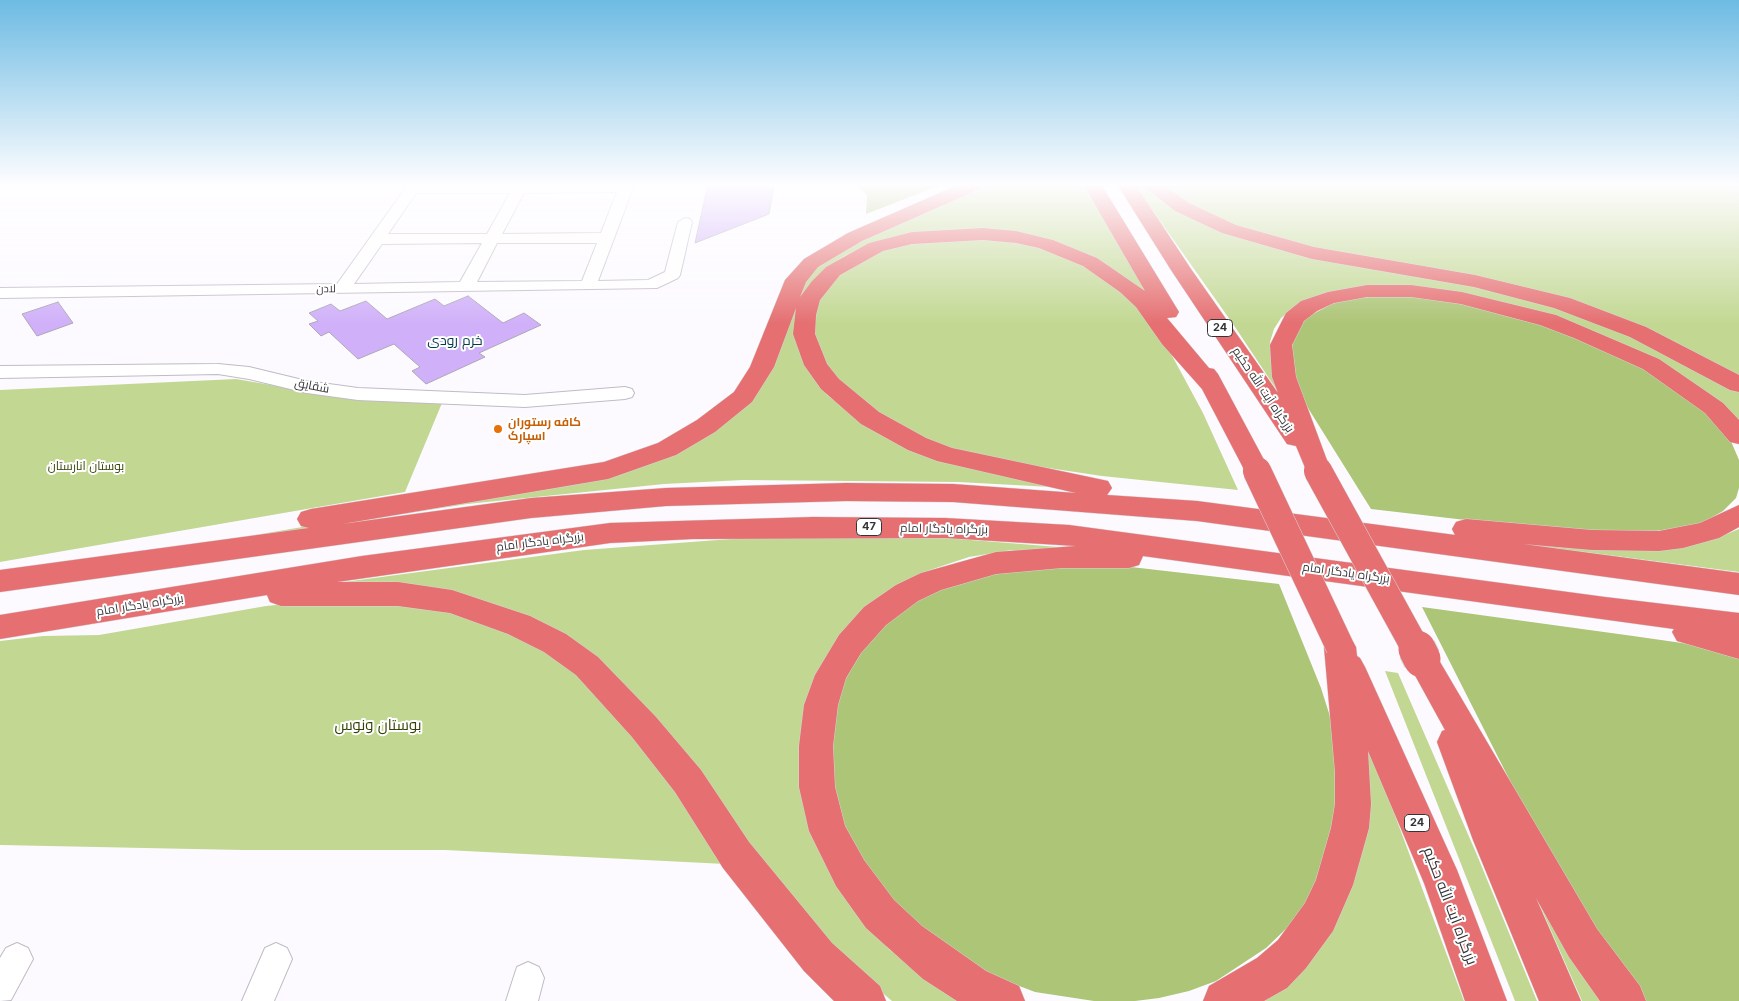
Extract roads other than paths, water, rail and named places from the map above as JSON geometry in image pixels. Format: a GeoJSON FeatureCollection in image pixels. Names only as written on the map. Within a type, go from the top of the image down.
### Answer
{"type":"FeatureCollection","features":[{"type":"Feature","properties":{"kind":"highway"},"geometry":{"type":"LineString","coordinates":[[28,576],[172,542],[608,470],[667,449],[706,426],[743,397],[762,366],[792,287],[811,263],[855,236],[867,231]]}},
{"type":"Feature","properties":{"kind":"highway","name":"24"},"geometry":{"type":"LineString","coordinates":[[1120,231],[1215,389],[1257,471],[1340,647]]}},
{"type":"Feature","properties":{"kind":"highway","name":"بزرگراه آیت الله حکیم"},"geometry":{"type":"LineString","coordinates":[[1156,231],[1318,471]]}},
{"type":"Feature","properties":{"kind":"highway"},"geometry":{"type":"LineString","coordinates":[[1234,231],[1312,253],[1475,281],[1562,303],[1638,332],[1739,385]]}},
{"type":"Feature","properties":{"kind":"highway"},"geometry":{"type":"LineString","coordinates":[[1197,511],[1106,489],[974,463],[917,444],[870,418],[830,384],[816,365],[809,350],[804,334],[805,315],[809,300],[818,285],[833,271],[853,258],[876,247],[936,235],[975,234],[1016,237],[1065,250],[1090,262],[1122,283],[1144,302],[1170,339],[1215,389]]}},
{"type":"Feature","properties":{"kind":"highway"},"geometry":{"type":"LineString","coordinates":[[1318,471],[1284,377],[1281,345],[1294,318],[1309,306],[1338,296],[1367,291],[1411,291],[1462,298],[1548,320],[1582,332],[1651,364],[1684,385],[1714,408],[1739,436]]}},
{"type":"Feature","properties":{"kind":"highway","name":"24"},"geometry":{"type":"LineString","coordinates":[[1318,471],[1422,659],[1492,840],[1560,1001]]}},
{"type":"Feature","properties":{"kind":"highway"},"geometry":{"type":"LineString","coordinates":[[0,581],[522,509],[666,497],[757,493],[953,493],[1197,511],[1739,584]]}},
{"type":"Feature","properties":{"kind":"highway"},"geometry":{"type":"LineString","coordinates":[[1381,535],[1438,526],[1592,540],[1659,541],[1683,538],[1709,531],[1739,516]]}},
{"type":"Feature","properties":{"kind":"highway","name":"بزرگراه یادگار امام"},"geometry":{"type":"LineString","coordinates":[[0,627],[214,594],[362,567],[536,542],[646,530],[804,527],[1002,530],[1069,535],[1605,609],[1739,625]]}},
{"type":"Feature","properties":{"kind":"highway"},"geometry":{"type":"LineString","coordinates":[[1004,1001],[971,986],[938,964],[908,940],[880,914],[850,873],[828,831],[818,787],[816,746],[821,705],[831,675],[850,644],[875,616],[907,593],[932,581],[966,570],[1023,559],[1208,554]]}},
{"type":"Feature","properties":{"kind":"highway"},"geometry":{"type":"LineString","coordinates":[[214,594],[398,594],[452,602],[519,625],[555,643],[587,666],[632,712],[688,781],[736,855],[806,943],[818,957],[865,1001]]}},
{"type":"Feature","properties":{"kind":"highway"},"geometry":{"type":"LineString","coordinates":[[1605,609],[1739,646]]}},
{"type":"Feature","properties":{"kind":"highway"},"geometry":{"type":"LineString","coordinates":[[1224,1001],[1272,973],[1292,954],[1319,917],[1334,885],[1348,837],[1353,804],[1353,772],[1340,647]]}},
{"type":"Feature","properties":{"kind":"highway","name":"بزرگراه آیت الله حکیم"},"geometry":{"type":"LineString","coordinates":[[1340,647],[1443,883],[1486,1001]]}},
{"type":"Feature","properties":{"kind":"highway"},"geometry":{"type":"LineString","coordinates":[[1422,659],[1583,943],[1625,1001]]}},
{"type":"Feature","properties":{"kind":"street"},"geometry":{"type":"LineString","coordinates":[[342,289],[382,231]]}},
{"type":"Feature","properties":{"kind":"street"},"geometry":{"type":"LineString","coordinates":[[466,287],[496,231]]}},
{"type":"Feature","properties":{"kind":"street"},"geometry":{"type":"LineString","coordinates":[[588,286],[610,231]]}},
{"type":"Feature","properties":{"kind":"street","name":"لادن"},"geometry":{"type":"LineString","coordinates":[[0,293],[651,285],[672,275],[683,231]]}},
{"type":"Feature","properties":{"kind":"street"},"geometry":{"type":"LineString","coordinates":[[376,239],[607,238]]}},
{"type":"Feature","properties":{"kind":"street","name":"شقایق"},"geometry":{"type":"LineString","coordinates":[[0,372],[218,370],[249,373],[307,387],[358,394],[525,401],[625,393]]}},
{"type":"Feature","properties":{"kind":"street"},"geometry":{"type":"LineString","coordinates":[[0,989],[17,959]]}},
{"type":"Feature","properties":{"kind":"street"},"geometry":{"type":"LineString","coordinates":[[258,1001],[276,959]]}},
{"type":"Feature","properties":{"kind":"place","name":"کافه رستوران اسپارک"},"geometry":{"type":"Point","coordinates":[498,429]}},
{"type":"Feature","properties":{"kind":"district","name":"خرم رودی"},"geometry":{"type":"Point","coordinates":[455,341]}},
{"type":"Feature","properties":{"kind":"park label","name":"بوستان انارستان"},"geometry":{"type":"Point","coordinates":[86,466]}},
{"type":"Feature","properties":{"kind":"park label","name":"بوستان ونوس"},"geometry":{"type":"Point","coordinates":[378,725]}}]}
